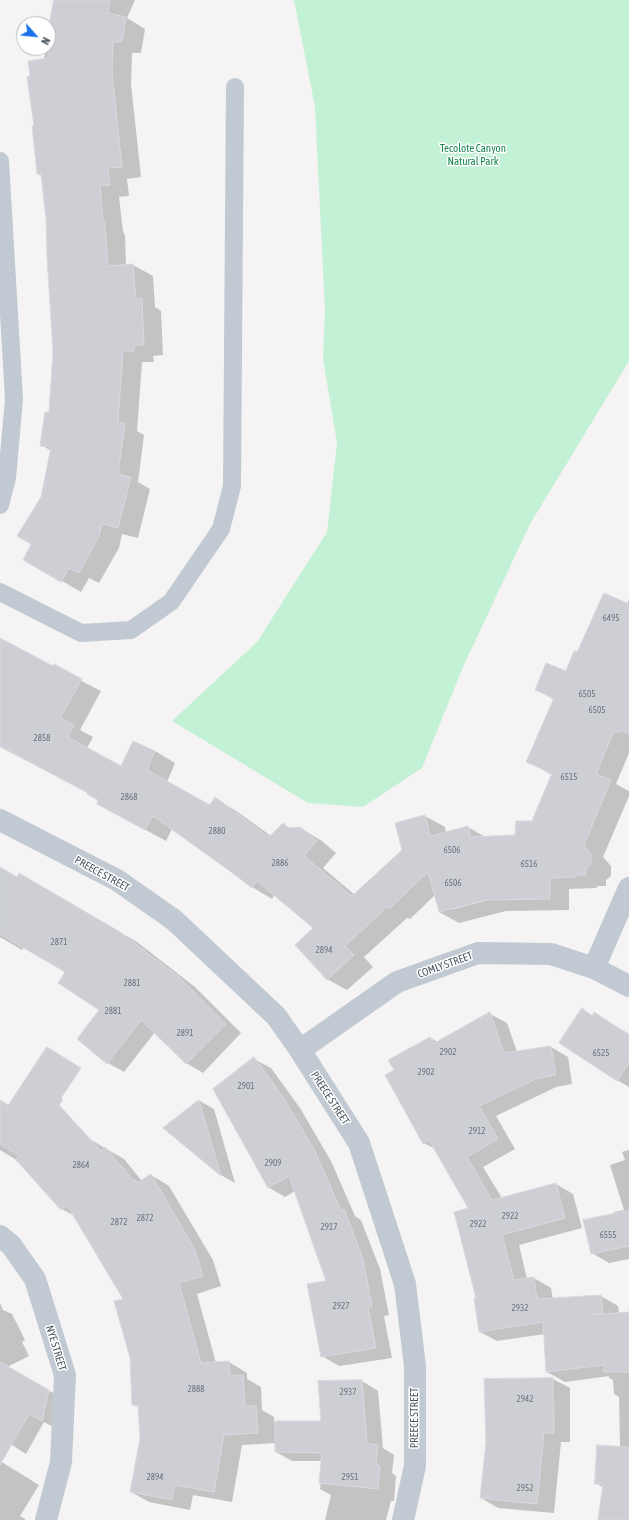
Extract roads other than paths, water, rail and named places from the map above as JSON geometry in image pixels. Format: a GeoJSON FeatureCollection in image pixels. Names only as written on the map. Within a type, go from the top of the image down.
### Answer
{"type":"FeatureCollection","features":[{"type":"Feature","properties":{"kind":"street","name":"PREECE STREET"},"geometry":{"type":"LineString","coordinates":[[0,820],[117,880],[174,920],[276,1016],[300,1050],[359,1143],[405,1284],[415,1366],[415,1466],[403,1520]]}},
{"type":"Feature","properties":{"kind":"street"},"geometry":{"type":"LineString","coordinates":[[594,968],[629,888]]}},
{"type":"Feature","properties":{"kind":"street","name":"COMLY STREET"},"geometry":{"type":"LineString","coordinates":[[300,1050],[397,982],[478,953],[551,954],[594,968],[629,986]]}},
{"type":"Feature","properties":{"kind":"street","name":"NYE STREET"},"geometry":{"type":"LineString","coordinates":[[0,1236],[11,1245],[35,1279],[64,1375],[62,1462],[46,1520]]}},
{"type":"Feature","properties":{"kind":"lane"},"geometry":{"type":"LineString","coordinates":[[0,592],[81,634],[131,630],[171,602],[221,529],[232,486],[235,87]]}},
{"type":"Feature","properties":{"kind":"lane"},"geometry":{"type":"LineString","coordinates":[[0,161],[7,396],[7,478],[0,505]]}},
{"type":"Feature","properties":{"kind":"park label","name":"Tecolote Canyon Natural Park"},"geometry":{"type":"Point","coordinates":[473,155]}}]}
